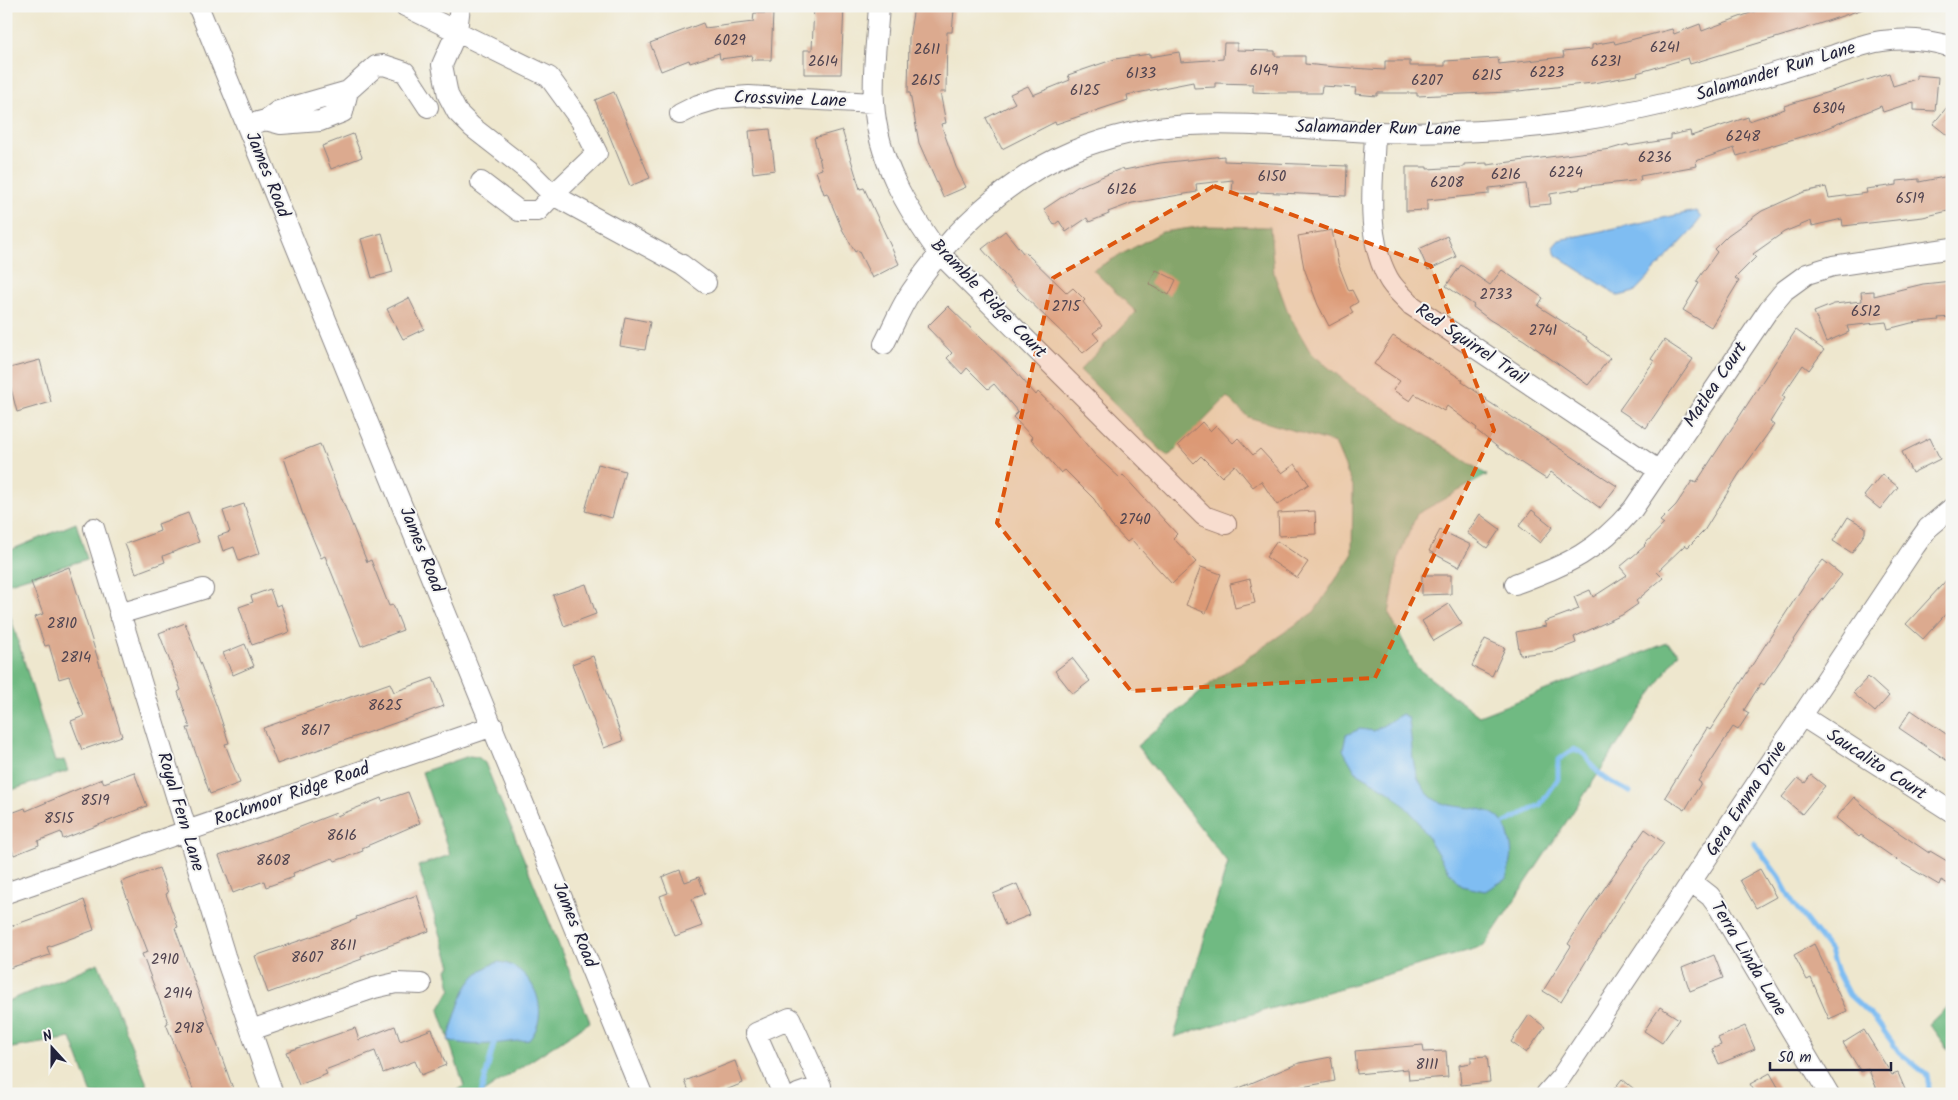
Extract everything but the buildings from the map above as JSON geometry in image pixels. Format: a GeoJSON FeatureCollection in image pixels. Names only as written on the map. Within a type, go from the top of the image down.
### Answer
{"type":"FeatureCollection","features":[{"type":"Feature","properties":{"kind":"street","name":"James Road"},"geometry":{"type":"LineString","coordinates":[[198,6],[642,1094]]}},
{"type":"Feature","properties":{"kind":"street"},"geometry":{"type":"LineString","coordinates":[[406,6],[549,76],[581,122],[596,153],[538,211],[519,211],[482,182]]}},
{"type":"Feature","properties":{"kind":"street"},"geometry":{"type":"LineString","coordinates":[[460,6],[457,31],[442,65],[448,95],[472,127],[531,173],[553,195],[682,265],[706,284]]}},
{"type":"Feature","properties":{"kind":"street","name":"Bramble Ridge Court"},"geometry":{"type":"LineString","coordinates":[[879,6],[874,103],[880,138],[894,180],[913,217],[939,254],[1204,516],[1226,524]]}},
{"type":"Feature","properties":{"kind":"street","name":"Salamander Run Lane"},"geometry":{"type":"LineString","coordinates":[[884,344],[909,294],[939,254],[975,215],[1022,178],[1072,152],[1116,137],[1163,126],[1211,123],[1375,132],[1487,132],[1564,123],[1627,112],[1706,94],[1880,41],[1917,40],[1952,47]]}},
{"type":"Feature","properties":{"kind":"street"},"geometry":{"type":"LineString","coordinates":[[247,125],[266,120],[281,124],[320,120],[344,112],[348,91],[376,66],[384,65],[406,72],[428,107]]}},
{"type":"Feature","properties":{"kind":"street","name":"Crossvine Lane"},"geometry":{"type":"LineString","coordinates":[[680,114],[698,105],[721,98],[749,96],[874,103]]}},
{"type":"Feature","properties":{"kind":"street","name":"Red Squirrel Trail"},"geometry":{"type":"LineString","coordinates":[[1375,132],[1373,227],[1378,251],[1388,279],[1410,305],[1658,470]]}},
{"type":"Feature","properties":{"kind":"street","name":"Matlea Court"},"geometry":{"type":"LineString","coordinates":[[1515,584],[1560,567],[1586,554],[1611,534],[1633,509],[1769,309],[1785,290],[1808,274],[1833,266],[1952,248]]}},
{"type":"Feature","properties":{"kind":"street","name":"Gera Emma Drive"},"geometry":{"type":"LineString","coordinates":[[1546,1094],[1561,1077],[1915,546],[1928,528],[1952,508]]}},
{"type":"Feature","properties":{"kind":"street","name":"Royal Fern Lane"},"geometry":{"type":"LineString","coordinates":[[94,528],[225,956],[274,1094]]}},
{"type":"Feature","properties":{"kind":"street"},"geometry":{"type":"LineString","coordinates":[[120,614],[203,589]]}},
{"type":"Feature","properties":{"kind":"street","name":"Saucalito Court"},"geometry":{"type":"LineString","coordinates":[[1802,716],[1952,812]]}},
{"type":"Feature","properties":{"kind":"street","name":"Rockmoor Ridge Road"},"geometry":{"type":"LineString","coordinates":[[6,893],[493,726]]}},
{"type":"Feature","properties":{"kind":"street","name":"Terra Linda Lane"},"geometry":{"type":"LineString","coordinates":[[1692,882],[1710,896],[1719,908],[1829,1094]]}},
{"type":"Feature","properties":{"kind":"street"},"geometry":{"type":"LineString","coordinates":[[251,1030],[374,988],[396,983],[421,984]]}},
{"type":"Feature","properties":{"kind":"street"},"geometry":{"type":"LineString","coordinates":[[783,1094],[756,1033],[790,1018],[821,1086],[798,1094]]}},
{"type":"Feature","properties":{"kind":"highlighted area"},"geometry":{"type":"Polygon","coordinates":[[[1214,186],[1431,266],[1494,430],[1375,678],[1131,691],[997,523],[1053,278],[1214,186]]]}},
{"type":"Feature","properties":{"kind":"green space"},"geometry":{"type":"Polygon","coordinates":[[[1205,226],[1270,227],[1274,274],[1289,315],[1311,353],[1351,386],[1487,475],[1417,514],[1399,556],[1389,614],[1417,668],[1479,716],[1667,643],[1679,652],[1484,946],[1174,1037],[1228,863],[1137,746],[1215,680],[1314,612],[1352,555],[1353,486],[1335,443],[1248,417],[1227,397],[1168,457],[1080,370],[1136,312],[1093,270],[1162,232],[1205,226]]]}},
{"type":"Feature","properties":{"kind":"green space"},"geometry":{"type":"Polygon","coordinates":[[[76,523],[87,559],[6,584],[6,552],[76,523]]]}},
{"type":"Feature","properties":{"kind":"green space"},"geometry":{"type":"Polygon","coordinates":[[[6,602],[55,762],[64,760],[68,771],[6,792],[6,602]]]}},
{"type":"Feature","properties":{"kind":"green space"},"geometry":{"type":"Polygon","coordinates":[[[469,756],[478,757],[485,763],[590,1022],[480,1094],[453,1094],[464,1086],[439,1010],[451,989],[447,969],[451,966],[418,866],[450,855],[422,772],[469,756]]]}},
{"type":"Feature","properties":{"kind":"green space"},"geometry":{"type":"Polygon","coordinates":[[[98,963],[151,1094],[92,1094],[71,1038],[6,1049],[6,1002],[98,963]]]}},
{"type":"Feature","properties":{"kind":"green space"},"geometry":{"type":"Polygon","coordinates":[[[1952,1002],[1952,1055],[1929,1024],[1952,1002]]]}},
{"type":"Feature","properties":{"kind":"water"},"geometry":{"type":"Polygon","coordinates":[[[1696,211],[1701,218],[1688,235],[1634,292],[1619,296],[1556,255],[1553,247],[1559,240],[1696,211]]]}},
{"type":"Feature","properties":{"kind":"water"},"geometry":{"type":"Polygon","coordinates":[[[1402,714],[1408,717],[1414,767],[1428,794],[1437,801],[1448,805],[1483,810],[1494,814],[1502,822],[1508,834],[1511,856],[1506,879],[1485,891],[1461,886],[1445,866],[1416,818],[1393,794],[1355,771],[1343,750],[1346,735],[1360,729],[1374,731],[1402,714]]]}},
{"type":"Feature","properties":{"kind":"water"},"geometry":{"type":"Polygon","coordinates":[[[499,962],[511,965],[521,972],[530,981],[536,992],[539,1017],[536,1029],[529,1040],[469,1044],[448,1040],[459,1004],[470,983],[477,974],[499,962]]]}},
{"type":"Feature","properties":{"kind":"waterway"},"geometry":{"type":"LineString","coordinates":[[1505,823],[1540,805],[1558,779],[1558,760],[1574,749],[1585,756],[1603,777],[1630,792]]}},
{"type":"Feature","properties":{"kind":"waterway"},"geometry":{"type":"LineString","coordinates":[[1754,843],[1779,877],[1793,903],[1830,951],[1836,970],[1849,995],[1876,1020],[1899,1052],[1927,1075],[1930,1094]]}},
{"type":"Feature","properties":{"kind":"waterway"},"geometry":{"type":"LineString","coordinates":[[481,1094],[495,1040]]}}]}
